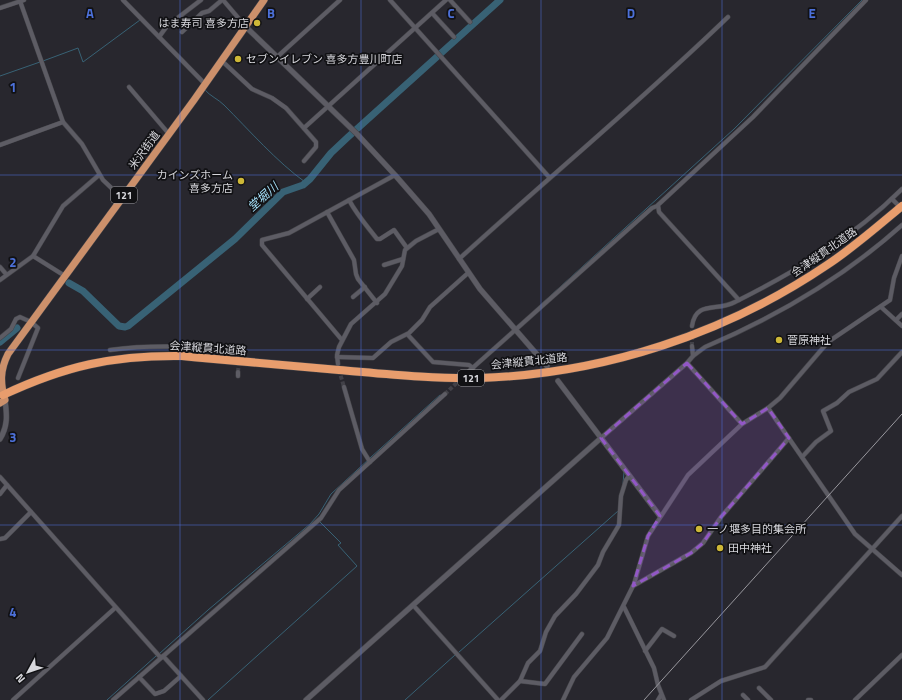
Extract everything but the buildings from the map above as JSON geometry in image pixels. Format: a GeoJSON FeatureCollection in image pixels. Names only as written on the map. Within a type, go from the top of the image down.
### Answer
{"type":"FeatureCollection","features":[{"type":"Feature","properties":{"kind":"highway","name":"米沢街道"},"geometry":{"type":"LineString","coordinates":[[2,399],[1,374],[4,362],[31,322],[222,61],[264,0]]}},
{"type":"Feature","properties":{"kind":"highway","name":"会津縦貫北道路"},"geometry":{"type":"LineString","coordinates":[[2,399],[36,380],[66,369],[104,361],[154,356],[182,356],[397,375],[452,378],[510,376],[591,364],[652,349],[682,339],[763,303],[828,265],[899,205]]}},
{"type":"Feature","properties":{"kind":"highway","name":"会津縦貫北道路"},"geometry":{"type":"LineString","coordinates":[[2,399],[68,374],[130,362],[187,362],[357,377],[451,382],[530,377],[592,368],[626,360],[683,342],[745,317],[783,297],[830,268],[902,213]]}},
{"type":"Feature","properties":{"kind":"street"},"geometry":{"type":"LineString","coordinates":[[122,0],[205,84]]}},
{"type":"Feature","properties":{"kind":"street"},"geometry":{"type":"LineString","coordinates":[[159,37],[167,26],[201,0]]}},
{"type":"Feature","properties":{"kind":"street"},"geometry":{"type":"LineString","coordinates":[[182,32],[202,13],[209,11],[222,0],[246,27],[328,106],[395,175],[429,214],[468,273],[547,366]]}},
{"type":"Feature","properties":{"kind":"street"},"geometry":{"type":"LineString","coordinates":[[277,57],[340,0]]}},
{"type":"Feature","properties":{"kind":"street"},"geometry":{"type":"LineString","coordinates":[[390,0],[549,177]]}},
{"type":"Feature","properties":{"kind":"street"},"geometry":{"type":"LineString","coordinates":[[304,128],[446,0]]}},
{"type":"Feature","properties":{"kind":"street"},"geometry":{"type":"LineString","coordinates":[[450,0],[470,22]]}},
{"type":"Feature","properties":{"kind":"street"},"geometry":{"type":"LineString","coordinates":[[468,372],[516,331],[652,208],[657,206],[752,117],[866,0]]}},
{"type":"Feature","properties":{"kind":"street"},"geometry":{"type":"LineString","coordinates":[[0,8],[22,1],[63,122],[82,144],[103,180],[122,198]]}},
{"type":"Feature","properties":{"kind":"street"},"geometry":{"type":"LineString","coordinates":[[432,13],[454,37]]}},
{"type":"Feature","properties":{"kind":"street"},"geometry":{"type":"LineString","coordinates":[[459,259],[549,177],[689,55],[728,17]]}},
{"type":"Feature","properties":{"kind":"street"},"geometry":{"type":"LineString","coordinates":[[222,61],[252,89],[272,98],[286,108],[318,145],[304,161]]}},
{"type":"Feature","properties":{"kind":"street"},"geometry":{"type":"LineString","coordinates":[[129,87],[169,134]]}},
{"type":"Feature","properties":{"kind":"street"},"geometry":{"type":"LineString","coordinates":[[0,145],[63,122]]}},
{"type":"Feature","properties":{"kind":"street"},"geometry":{"type":"LineString","coordinates":[[0,280],[6,274],[33,256],[63,206],[99,175]]}},
{"type":"Feature","properties":{"kind":"street"},"geometry":{"type":"LineString","coordinates":[[342,340],[262,245],[262,240],[289,233],[395,175]]}},
{"type":"Feature","properties":{"kind":"street"},"geometry":{"type":"LineString","coordinates":[[692,326],[696,314],[701,310],[728,306],[785,276],[827,250],[902,190]]}},
{"type":"Feature","properties":{"kind":"street"},"geometry":{"type":"LineString","coordinates":[[892,199],[899,205]]}},
{"type":"Feature","properties":{"kind":"street"},"geometry":{"type":"LineString","coordinates":[[349,200],[357,215],[366,223],[377,239],[380,239],[394,230],[407,248]]}},
{"type":"Feature","properties":{"kind":"street"},"geometry":{"type":"LineString","coordinates":[[657,206],[659,212],[739,300]]}},
{"type":"Feature","properties":{"kind":"street"},"geometry":{"type":"LineString","coordinates":[[327,212],[354,260],[356,274],[377,303]]}},
{"type":"Feature","properties":{"kind":"street"},"geometry":{"type":"LineString","coordinates":[[306,700],[693,356],[705,347],[800,300],[851,266],[902,225]]}},
{"type":"Feature","properties":{"kind":"street"},"geometry":{"type":"LineString","coordinates":[[338,364],[337,357],[342,340],[353,322],[377,303],[385,294],[402,266],[404,259],[403,254],[407,248],[416,241],[439,229]]}},
{"type":"Feature","properties":{"kind":"street"},"geometry":{"type":"LineString","coordinates":[[33,256],[65,276]]}},
{"type":"Feature","properties":{"kind":"street"},"geometry":{"type":"LineString","coordinates":[[563,700],[574,677],[607,638],[613,623],[624,607],[633,586],[648,536],[688,475],[742,424],[768,408],[789,388],[828,342],[890,300],[894,278],[902,256]]}},
{"type":"Feature","properties":{"kind":"street"},"geometry":{"type":"LineString","coordinates":[[384,265],[404,259]]}},
{"type":"Feature","properties":{"kind":"street"},"geometry":{"type":"LineString","coordinates":[[0,267],[6,274]]}},
{"type":"Feature","properties":{"kind":"street"},"geometry":{"type":"LineString","coordinates":[[337,357],[371,359],[391,342],[408,334],[420,322],[430,307],[468,273]]}},
{"type":"Feature","properties":{"kind":"street"},"geometry":{"type":"LineString","coordinates":[[352,297],[365,287]]}},
{"type":"Feature","properties":{"kind":"street"},"geometry":{"type":"LineString","coordinates":[[307,299],[320,288]]}},
{"type":"Feature","properties":{"kind":"street"},"geometry":{"type":"LineString","coordinates":[[881,306],[902,326]]}},
{"type":"Feature","properties":{"kind":"street"},"geometry":{"type":"LineString","coordinates":[[896,320],[902,314]]}},
{"type":"Feature","properties":{"kind":"street"},"geometry":{"type":"LineString","coordinates":[[0,338],[11,329],[16,319],[20,317],[37,326],[38,330],[18,378]]}},
{"type":"Feature","properties":{"kind":"street"},"geometry":{"type":"LineString","coordinates":[[408,334],[433,362],[469,365],[472,368]]}},
{"type":"Feature","properties":{"kind":"street"},"geometry":{"type":"LineString","coordinates":[[110,350],[140,347],[188,346],[240,350],[240,354]]}},
{"type":"Feature","properties":{"kind":"street"},"geometry":{"type":"LineString","coordinates":[[692,346],[693,356]]}},
{"type":"Feature","properties":{"kind":"street"},"geometry":{"type":"LineString","coordinates":[[802,457],[816,442],[831,431],[822,411],[838,402],[849,392],[877,379],[902,352]]}},
{"type":"Feature","properties":{"kind":"street"},"geometry":{"type":"LineString","coordinates":[[687,362],[742,424]]}},
{"type":"Feature","properties":{"kind":"street"},"geometry":{"type":"LineString","coordinates":[[558,381],[660,516]]}},
{"type":"Feature","properties":{"kind":"street"},"geometry":{"type":"LineString","coordinates":[[344,387],[362,449],[370,462]]}},
{"type":"Feature","properties":{"kind":"street"},"geometry":{"type":"LineString","coordinates":[[113,700],[321,518],[334,495],[445,394]]}},
{"type":"Feature","properties":{"kind":"street"},"geometry":{"type":"LineString","coordinates":[[0,439],[4,432],[7,418],[2,399]]}},
{"type":"Feature","properties":{"kind":"street"},"geometry":{"type":"LineString","coordinates":[[768,408],[855,534],[902,576]]}},
{"type":"Feature","properties":{"kind":"street"},"geometry":{"type":"LineString","coordinates":[[633,586],[691,554],[703,543],[721,517],[789,438]]}},
{"type":"Feature","properties":{"kind":"street"},"geometry":{"type":"LineString","coordinates":[[501,700],[520,681],[528,663],[541,649],[546,632],[555,616],[594,572],[603,552],[617,530],[620,520],[621,496],[626,480],[629,476]]}},
{"type":"Feature","properties":{"kind":"street"},"geometry":{"type":"LineString","coordinates":[[0,477],[115,608],[203,700]]}},
{"type":"Feature","properties":{"kind":"street"},"geometry":{"type":"LineString","coordinates":[[0,494],[7,485]]}},
{"type":"Feature","properties":{"kind":"street"},"geometry":{"type":"LineString","coordinates":[[0,539],[4,539],[31,512]]}},
{"type":"Feature","properties":{"kind":"street"},"geometry":{"type":"LineString","coordinates":[[691,700],[720,681],[765,667],[902,516]]}},
{"type":"Feature","properties":{"kind":"street"},"geometry":{"type":"LineString","coordinates":[[413,605],[498,700]]}},
{"type":"Feature","properties":{"kind":"street"},"geometry":{"type":"LineString","coordinates":[[624,607],[654,668],[661,695],[664,700]]}},
{"type":"Feature","properties":{"kind":"street"},"geometry":{"type":"LineString","coordinates":[[13,700],[115,608]]}},
{"type":"Feature","properties":{"kind":"street"},"geometry":{"type":"LineString","coordinates":[[645,651],[662,629],[674,636]]}},
{"type":"Feature","properties":{"kind":"street"},"geometry":{"type":"LineString","coordinates":[[520,681],[545,684],[582,634]]}},
{"type":"Feature","properties":{"kind":"street"},"geometry":{"type":"LineString","coordinates":[[855,700],[902,656]]}},
{"type":"Feature","properties":{"kind":"street"},"geometry":{"type":"LineString","coordinates":[[139,676],[155,694],[164,691],[181,676]]}},
{"type":"Feature","properties":{"kind":"street"},"geometry":{"type":"LineString","coordinates":[[759,688],[771,700]]}},
{"type":"Feature","properties":{"kind":"street"},"geometry":{"type":"LineString","coordinates":[[658,700],[661,695]]}},
{"type":"Feature","properties":{"kind":"street"},"geometry":{"type":"LineString","coordinates":[[743,695],[748,700]]}},
{"type":"Feature","properties":{"kind":"highlighted area"},"geometry":{"type":"Polygon","coordinates":[[[687,363],[742,424],[768,408],[789,438],[721,517],[703,543],[691,553],[633,586],[648,536],[660,516],[601,438],[687,363]]]}},
{"type":"Feature","properties":{"kind":"waterway","name":"堂堀川"},"geometry":{"type":"LineString","coordinates":[[69,283],[83,291],[119,326],[128,326],[235,239],[283,192],[303,185],[310,179],[331,153],[500,0]]}},
{"type":"Feature","properties":{"kind":"waterway"},"geometry":{"type":"LineString","coordinates":[[537,308],[734,129],[862,0]]}},
{"type":"Feature","properties":{"kind":"waterway"},"geometry":{"type":"LineString","coordinates":[[43,61],[78,48],[83,62],[140,20]]}},
{"type":"Feature","properties":{"kind":"waterway"},"geometry":{"type":"LineString","coordinates":[[0,76],[40,62]]}},
{"type":"Feature","properties":{"kind":"waterway"},"geometry":{"type":"LineString","coordinates":[[205,90],[224,105],[274,155],[305,182]]}},
{"type":"Feature","properties":{"kind":"waterway","name":"堂堀川"},"geometry":{"type":"LineString","coordinates":[[0,342],[17,328]]}},
{"type":"Feature","properties":{"kind":"waterway"},"geometry":{"type":"LineString","coordinates":[[370,458],[440,395]]}},
{"type":"Feature","properties":{"kind":"waterway"},"geometry":{"type":"LineString","coordinates":[[159,654],[208,610],[310,524],[319,514],[331,494],[368,460]]}},
{"type":"Feature","properties":{"kind":"waterway"},"geometry":{"type":"LineString","coordinates":[[623,484],[624,472]]}},
{"type":"Feature","properties":{"kind":"waterway"},"geometry":{"type":"LineString","coordinates":[[458,653],[618,511]]}},
{"type":"Feature","properties":{"kind":"waterway"},"geometry":{"type":"LineString","coordinates":[[208,700],[357,566],[338,545],[341,543],[320,522]]}},
{"type":"Feature","properties":{"kind":"waterway"},"geometry":{"type":"LineString","coordinates":[[405,700],[455,655]]}},
{"type":"Feature","properties":{"kind":"waterway"},"geometry":{"type":"LineString","coordinates":[[107,700],[156,656]]}},
{"type":"Feature","properties":{"kind":"tunnel"},"geometry":{"type":"LineString","coordinates":[[692,326],[692,346]]}},
{"type":"Feature","properties":{"kind":"tunnel"},"geometry":{"type":"LineString","coordinates":[[238,372],[239,360]]}},
{"type":"Feature","properties":{"kind":"tunnel"},"geometry":{"type":"LineString","coordinates":[[339,370],[344,387]]}},
{"type":"Feature","properties":{"kind":"tunnel"},"geometry":{"type":"LineString","coordinates":[[445,394],[468,372]]}},
{"type":"Feature","properties":{"kind":"railway"},"geometry":{"type":"LineString","coordinates":[[644,700],[902,414]]}},
{"type":"Feature","properties":{"kind":"place","name":"はま寿司 喜多方店"},"geometry":{"type":"Point","coordinates":[257,23]}},
{"type":"Feature","properties":{"kind":"place","name":"セブンイレブン 喜多方豊川町店"},"geometry":{"type":"Point","coordinates":[238,59]}},
{"type":"Feature","properties":{"kind":"place","name":"カインズホーム 喜多方店"},"geometry":{"type":"Point","coordinates":[241,181]}},
{"type":"Feature","properties":{"kind":"place","name":"菅原神社"},"geometry":{"type":"Point","coordinates":[779,340]}},
{"type":"Feature","properties":{"kind":"place","name":"一ノ堰多目的集会所"},"geometry":{"type":"Point","coordinates":[699,529]}},
{"type":"Feature","properties":{"kind":"place","name":"田中神社"},"geometry":{"type":"Point","coordinates":[720,548]}}]}
